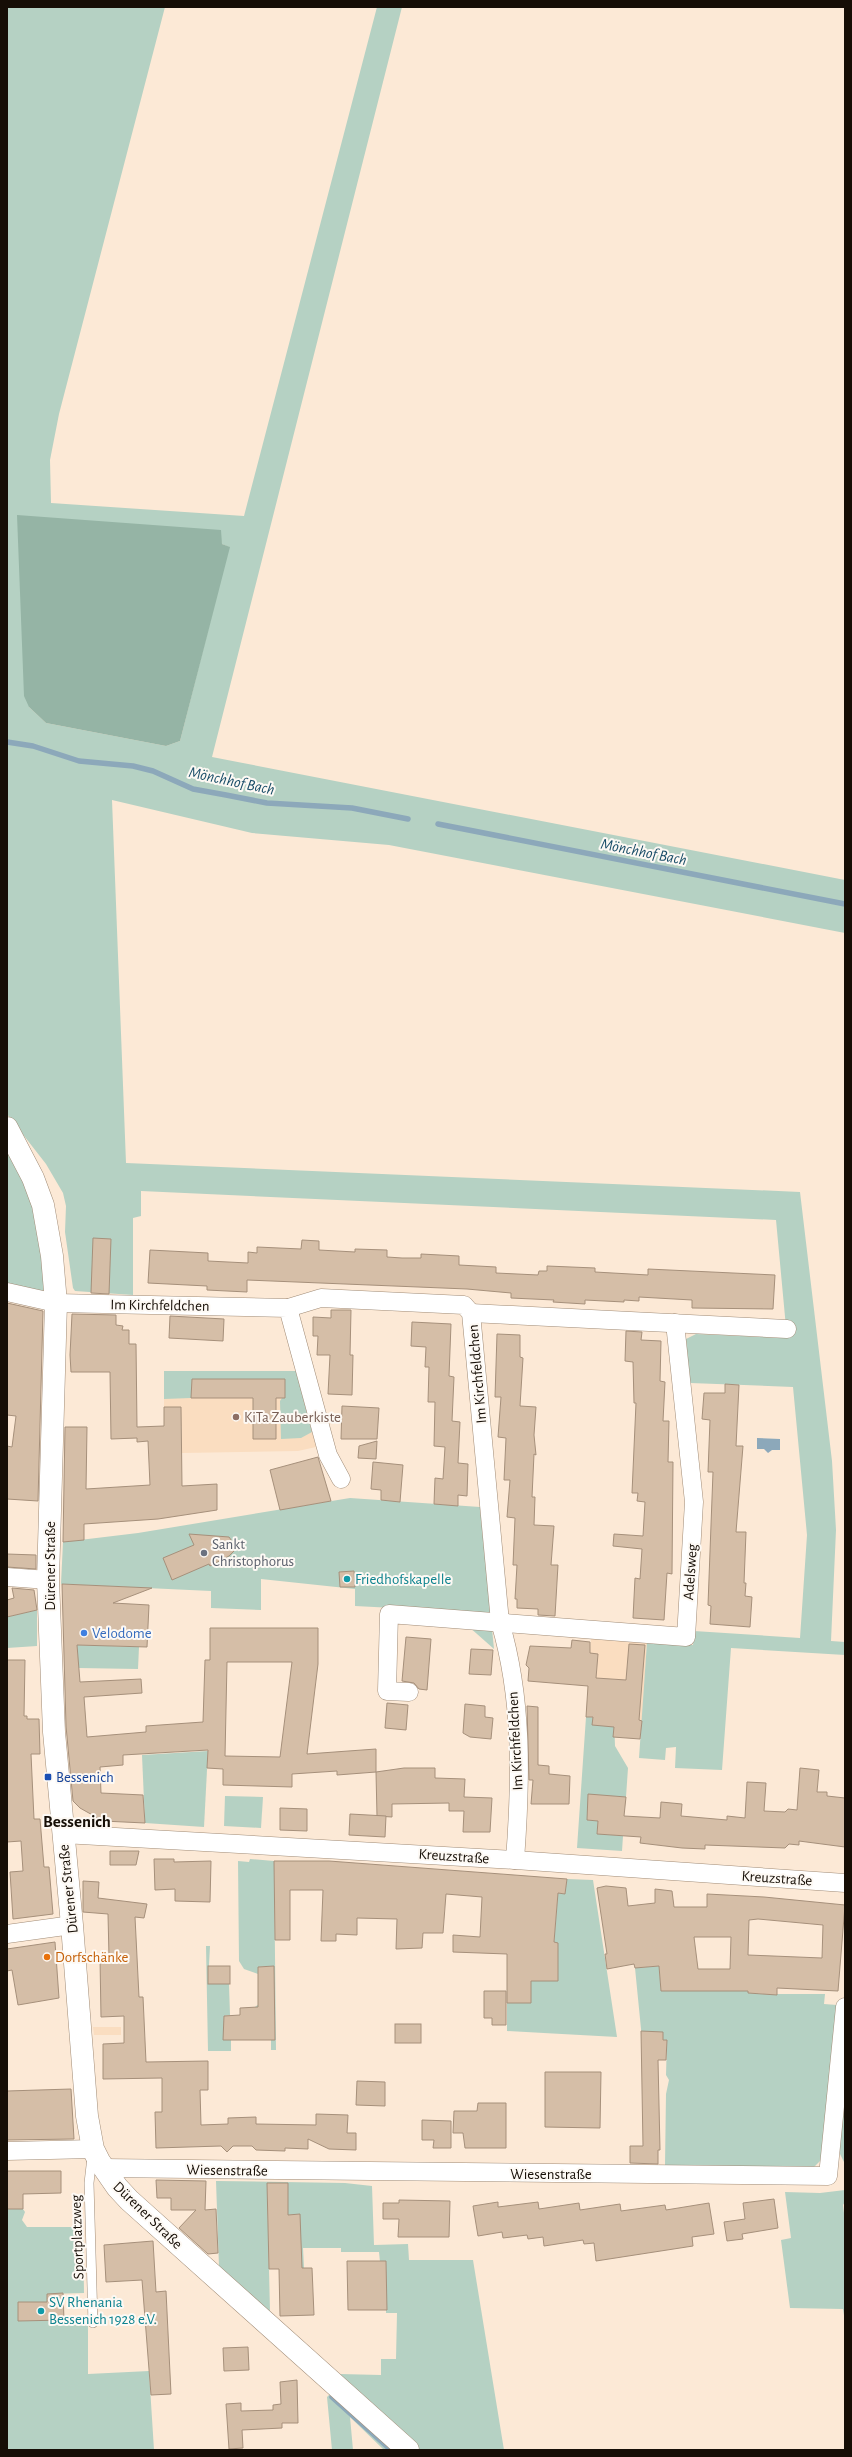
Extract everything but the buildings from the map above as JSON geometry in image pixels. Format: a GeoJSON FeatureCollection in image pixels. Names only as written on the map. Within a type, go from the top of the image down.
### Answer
{"type":"FeatureCollection","features":[{"type":"Feature","properties":{"kind":"street","name":"Dürener Straße"},"geometry":{"type":"LineString","coordinates":[[7,1128],[34,1178],[43,1205],[51,1250],[56,1303],[48,1580],[54,1732],[72,1925],[87,2116],[93,2149],[103,2168],[129,2200],[408,2450]]}},
{"type":"Feature","properties":{"kind":"street","name":"Im Kirchfeldchen"},"geometry":{"type":"LineString","coordinates":[[7,1292],[56,1303],[288,1308],[321,1298],[464,1305],[471,1313],[500,1622],[507,1646],[518,1740],[518,1814],[515,1860]]}},
{"type":"Feature","properties":{"kind":"street"},"geometry":{"type":"LineString","coordinates":[[288,1308],[328,1455],[341,1478]]}},
{"type":"Feature","properties":{"kind":"street"},"geometry":{"type":"LineString","coordinates":[[471,1313],[787,1329]]}},
{"type":"Feature","properties":{"kind":"street","name":"Adelsweg"},"geometry":{"type":"LineString","coordinates":[[500,1622],[686,1637],[694,1502],[675,1323]]}},
{"type":"Feature","properties":{"kind":"street"},"geometry":{"type":"LineString","coordinates":[[7,1577],[48,1580]]}},
{"type":"Feature","properties":{"kind":"street"},"geometry":{"type":"LineString","coordinates":[[409,1692],[387,1691],[389,1614],[500,1622]]}},
{"type":"Feature","properties":{"kind":"street","name":"Kreuzstraße"},"geometry":{"type":"LineString","coordinates":[[63,1834],[515,1860],[845,1883]]}},
{"type":"Feature","properties":{"kind":"street"},"geometry":{"type":"LineString","coordinates":[[7,1934],[72,1925]]}},
{"type":"Feature","properties":{"kind":"street","name":"Wiesenstraße"},"geometry":{"type":"LineString","coordinates":[[103,2168],[828,2176],[845,2007]]}},
{"type":"Feature","properties":{"kind":"street"},"geometry":{"type":"LineString","coordinates":[[7,2151],[93,2149]]}},
{"type":"Feature","properties":{"kind":"lane","name":"Sportplatzweg"},"geometry":{"type":"LineString","coordinates":[[93,2149],[89,2183],[93,2324]]}},
{"type":"Feature","properties":{"kind":"shaded area","name":"KiTa Zauberkiste"},"geometry":{"type":"Polygon","coordinates":[[[164,1371],[296,1371],[316,1447],[298,1451],[182,1453],[182,1426],[164,1426],[164,1371]]]}},
{"type":"Feature","properties":{"kind":"shaded area"},"geometry":{"type":"Polygon","coordinates":[[[591,1637],[647,1642],[642,1721],[586,1717],[591,1637]]]}},
{"type":"Feature","properties":{"kind":"shaded area"},"geometry":{"type":"Polygon","coordinates":[[[93,2027],[121,2027],[121,2035],[94,2035],[93,2027]]]}},
{"type":"Feature","properties":{"kind":"green space"},"geometry":{"type":"Polygon","coordinates":[[[7,7],[165,7],[59,414],[50,460],[51,503],[244,516],[377,7],[402,7],[212,757],[845,880],[845,933],[389,845],[252,833],[112,800],[126,1163],[800,1192],[832,1461],[836,1530],[831,1641],[845,1642],[845,1655],[731,1648],[722,1770],[675,1768],[676,1747],[666,1748],[665,1760],[639,1758],[647,1642],[693,1645],[694,1631],[800,1638],[807,1535],[793,1387],[690,1383],[686,1339],[696,1334],[787,1338],[776,1220],[141,1191],[141,1216],[133,1218],[133,1295],[75,1291],[73,1288],[65,1232],[66,1206],[63,1193],[46,1164],[7,1114],[7,7]],[[220,537],[29,707],[46,723],[166,746],[180,741],[229,547],[222,544],[220,537]]]}},
{"type":"Feature","properties":{"kind":"green space"},"geometry":{"type":"Polygon","coordinates":[[[17,515],[221,530],[222,544],[230,547],[180,741],[166,746],[46,723],[29,707],[24,696],[17,515]]]}},
{"type":"Feature","properties":{"kind":"green space"},"geometry":{"type":"Polygon","coordinates":[[[7,1143],[39,1219],[44,1290],[41,1293],[7,1285],[7,1143]]]}},
{"type":"Feature","properties":{"kind":"green space"},"geometry":{"type":"Polygon","coordinates":[[[164,1371],[296,1371],[312,1432],[301,1438],[281,1439],[280,1401],[285,1397],[285,1379],[192,1379],[191,1398],[164,1399],[164,1371]]]}},
{"type":"Feature","properties":{"kind":"green space"},"geometry":{"type":"Polygon","coordinates":[[[350,1498],[480,1507],[494,1649],[451,1611],[355,1606],[355,1589],[261,1579],[261,1610],[211,1608],[211,1591],[61,1584],[63,1542],[138,1533],[350,1498]]]}},
{"type":"Feature","properties":{"kind":"green space"},"geometry":{"type":"Polygon","coordinates":[[[37,1610],[37,1646],[7,1648],[7,1617],[37,1610]]]}},
{"type":"Feature","properties":{"kind":"green space"},"geometry":{"type":"Polygon","coordinates":[[[77,1645],[139,1647],[138,1669],[78,1668],[77,1645]]]}},
{"type":"Feature","properties":{"kind":"green space"},"geometry":{"type":"Polygon","coordinates":[[[586,1717],[614,1718],[615,1746],[628,1768],[626,1797],[589,1795],[587,1820],[598,1821],[597,1833],[623,1836],[622,1851],[577,1848],[586,1717]]]}},
{"type":"Feature","properties":{"kind":"green space"},"geometry":{"type":"Polygon","coordinates":[[[208,1751],[204,1827],[145,1823],[142,1755],[208,1751]]]}},
{"type":"Feature","properties":{"kind":"green space"},"geometry":{"type":"Polygon","coordinates":[[[225,1796],[263,1797],[261,1828],[224,1826],[225,1796]]]}},
{"type":"Feature","properties":{"kind":"green space"},"geometry":{"type":"Polygon","coordinates":[[[250,1859],[274,1861],[276,2050],[271,2050],[271,2040],[275,2040],[275,2015],[255,2015],[255,2007],[274,1992],[274,1966],[258,1967],[258,1974],[244,1969],[239,1961],[238,1861],[249,1862],[250,1859]]]}},
{"type":"Feature","properties":{"kind":"green space"},"geometry":{"type":"Polygon","coordinates":[[[567,1879],[593,1880],[617,2037],[507,2031],[507,2003],[531,2003],[531,1981],[558,1981],[558,1944],[554,1942],[558,1893],[565,1894],[567,1879]]]}},
{"type":"Feature","properties":{"kind":"green space"},"geometry":{"type":"Polygon","coordinates":[[[206,1946],[210,1946],[208,1984],[229,1984],[230,2015],[224,2016],[224,2040],[231,2040],[231,2051],[208,2051],[206,1946]]]}},
{"type":"Feature","properties":{"kind":"green space"},"geometry":{"type":"Polygon","coordinates":[[[659,1966],[661,1991],[730,1991],[730,1987],[758,1988],[758,1994],[825,1994],[824,2004],[837,2005],[822,2159],[812,2169],[665,2165],[666,2094],[669,2080],[666,2075],[667,2040],[642,2039],[635,1968],[659,1966]]]}},
{"type":"Feature","properties":{"kind":"green space"},"geometry":{"type":"Polygon","coordinates":[[[845,2065],[845,2164],[837,2148],[845,2065]]]}},
{"type":"Feature","properties":{"kind":"green space"},"geometry":{"type":"Polygon","coordinates":[[[216,2181],[345,2183],[372,2186],[374,2245],[408,2244],[409,2260],[473,2260],[504,2450],[419,2450],[340,2380],[343,2377],[340,2374],[381,2375],[381,2359],[396,2359],[397,2313],[386,2313],[386,2262],[380,2262],[379,2252],[341,2252],[341,2248],[303,2248],[304,2268],[288,2269],[299,2214],[288,2215],[287,2183],[267,2183],[270,2312],[219,2267],[216,2181]]]}},
{"type":"Feature","properties":{"kind":"green space"},"geometry":{"type":"Polygon","coordinates":[[[845,2190],[845,2202],[843,2205],[845,2221],[845,2322],[843,2309],[790,2308],[781,2240],[791,2238],[785,2192],[820,2193],[845,2190]]]}},
{"type":"Feature","properties":{"kind":"green space"},"geometry":{"type":"Polygon","coordinates":[[[7,2209],[23,2209],[25,2212],[22,2220],[27,2227],[83,2227],[84,2293],[48,2294],[47,2302],[18,2302],[18,2321],[64,2320],[88,2324],[88,2374],[149,2371],[154,2450],[7,2450],[7,2209]]]}},
{"type":"Feature","properties":{"kind":"green space"},"geometry":{"type":"Polygon","coordinates":[[[330,2394],[396,2450],[384,2450],[350,2417],[353,2450],[332,2450],[327,2397],[330,2394]]]}},
{"type":"Feature","properties":{"kind":"water"},"geometry":{"type":"Polygon","coordinates":[[[757,1438],[780,1439],[780,1450],[772,1450],[768,1453],[764,1449],[757,1449],[757,1438]]]}},
{"type":"Feature","properties":{"kind":"waterway","name":"Mönchhof Bach"},"geometry":{"type":"LineString","coordinates":[[7,742],[33,746],[79,761],[133,766],[153,771],[193,789],[267,803],[352,808],[408,819]]}},
{"type":"Feature","properties":{"kind":"waterway","name":"Mönchhof Bach"},"geometry":{"type":"LineString","coordinates":[[438,824],[845,904]]}},
{"type":"Feature","properties":{"kind":"waterway"},"geometry":{"type":"LineString","coordinates":[[332,2397],[391,2450]]}},
{"type":"Feature","properties":{"kind":"place","name":"KiTa Zauberkiste"},"geometry":{"type":"Point","coordinates":[236,1417]}},
{"type":"Feature","properties":{"kind":"place","name":"Sankt Christophorus"},"geometry":{"type":"Point","coordinates":[204,1553]}},
{"type":"Feature","properties":{"kind":"place","name":"Friedhofskapelle"},"geometry":{"type":"Point","coordinates":[347,1579]}},
{"type":"Feature","properties":{"kind":"place","name":"Velodome"},"geometry":{"type":"Point","coordinates":[84,1633]}},
{"type":"Feature","properties":{"kind":"place","name":"Bessenich"},"geometry":{"type":"Point","coordinates":[48,1777]}},
{"type":"Feature","properties":{"kind":"place","name":"Dorfschänke"},"geometry":{"type":"Point","coordinates":[47,1957]}},
{"type":"Feature","properties":{"kind":"place","name":"SV Rhenania Bessenich 1928 e.V."},"geometry":{"type":"Point","coordinates":[41,2311]}},
{"type":"Feature","properties":{"kind":"district","name":"Bessenich"},"geometry":{"type":"Point","coordinates":[77,1821]}}]}
